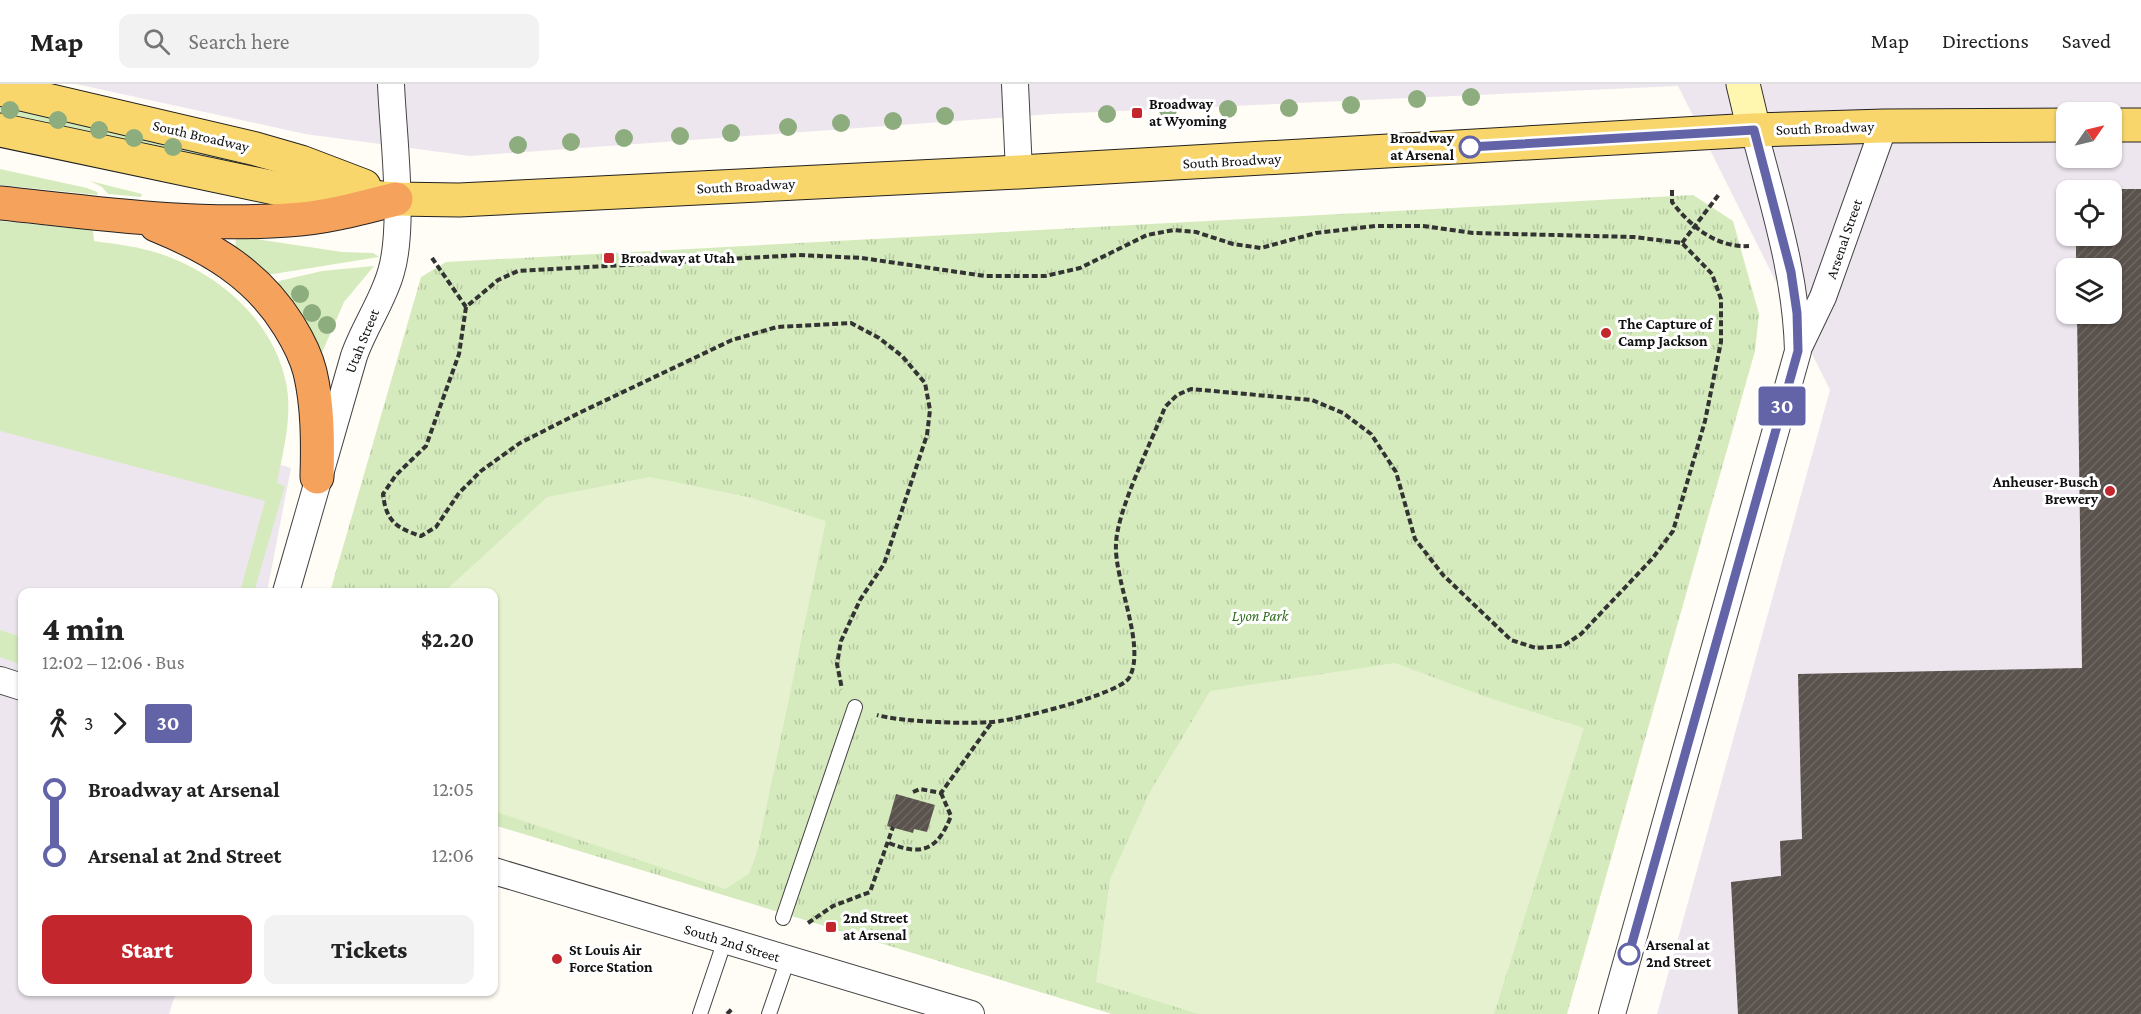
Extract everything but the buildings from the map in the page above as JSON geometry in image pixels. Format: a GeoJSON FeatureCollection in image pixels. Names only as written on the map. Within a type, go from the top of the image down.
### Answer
{"type":"FeatureCollection","features":[{"type":"Feature","properties":{"kind":"highway"},"geometry":{"type":"LineString","coordinates":[[0,204],[134,217],[246,222],[290,220],[336,214],[396,199]]}},
{"type":"Feature","properties":{"kind":"highway"},"geometry":{"type":"LineString","coordinates":[[134,217],[211,249],[239,268],[277,307],[296,337],[310,369],[316,407],[317,477]]}},
{"type":"Feature","properties":{"kind":"main road","name":"Arsenal Street"},"geometry":{"type":"LineString","coordinates":[[1743,84],[1754,130]]}},
{"type":"Feature","properties":{"kind":"main road","name":"South Broadway"},"geometry":{"type":"LineString","coordinates":[[0,89],[267,152],[301,162],[396,199]]}},
{"type":"Feature","properties":{"kind":"main road","name":"South Broadway"},"geometry":{"type":"LineString","coordinates":[[0,130],[250,185],[289,191],[396,199],[524,198],[1754,130],[1884,126],[2056,125]]}},
{"type":"Feature","properties":{"kind":"main road"},"geometry":{"type":"LineString","coordinates":[[2122,125],[2141,125]]}},
{"type":"Feature","properties":{"kind":"street","name":"Utah Street"},"geometry":{"type":"LineString","coordinates":[[287,588],[317,477],[364,327],[391,274],[394,259],[396,199],[391,84]]}},
{"type":"Feature","properties":{"kind":"street"},"geometry":{"type":"LineString","coordinates":[[1015,84],[1019,172]]}},
{"type":"Feature","properties":{"kind":"street","name":"Arsenal Street"},"geometry":{"type":"LineString","coordinates":[[1612,1014],[1798,351],[1823,297],[1884,126]]}},
{"type":"Feature","properties":{"kind":"street","name":"Arsenal Street"},"geometry":{"type":"LineString","coordinates":[[1754,130],[1791,272],[1797,313],[1798,351]]}},
{"type":"Feature","properties":{"kind":"street"},"geometry":{"type":"LineString","coordinates":[[0,680],[18,686]]}},
{"type":"Feature","properties":{"kind":"street","name":"South 2nd Street"},"geometry":{"type":"LineString","coordinates":[[498,872],[971,1014]]}},
{"type":"Feature","properties":{"kind":"lane"},"geometry":{"type":"LineString","coordinates":[[783,918],[855,707]]}},
{"type":"Feature","properties":{"kind":"lane"},"geometry":{"type":"LineString","coordinates":[[700,1014],[725,940]]}},
{"type":"Feature","properties":{"kind":"lane"},"geometry":{"type":"LineString","coordinates":[[769,1014],[788,959]]}},
{"type":"Feature","properties":{"kind":"path"},"geometry":{"type":"LineString","coordinates":[[1672,190],[1672,202],[1696,227],[1719,243],[1733,247],[1749,246]]}},
{"type":"Feature","properties":{"kind":"path"},"geometry":{"type":"LineString","coordinates":[[1682,243],[1720,193]]}},
{"type":"Feature","properties":{"kind":"path"},"geometry":{"type":"LineString","coordinates":[[1375,226],[1423,226],[1504,235],[1634,237],[1682,243],[1712,274],[1721,299],[1721,342],[1705,422],[1673,531],[1652,559],[1581,634],[1563,646],[1536,648],[1511,640],[1443,575],[1415,539],[1396,472],[1371,434],[1343,413],[1312,400],[1191,389],[1177,395],[1166,407],[1122,517],[1116,544],[1135,660],[1128,680],[1104,694],[993,721],[880,717],[855,707],[841,688],[837,664],[840,641],[860,600],[884,564],[927,435],[930,410],[925,383],[902,356],[879,338],[851,323],[777,327],[732,340],[520,443],[481,471],[459,493],[436,527],[421,536],[401,530],[385,511],[383,494],[396,475],[426,446],[459,354],[466,307],[498,280],[518,271],[776,256],[862,258],[985,276],[1045,276],[1080,268],[1147,236],[1174,231],[1196,232],[1233,244],[1261,248],[1316,233],[1375,226]]}},
{"type":"Feature","properties":{"kind":"path"},"geometry":{"type":"LineString","coordinates":[[432,258],[466,307]]}},
{"type":"Feature","properties":{"kind":"path"},"geometry":{"type":"LineString","coordinates":[[941,793],[993,721]]}},
{"type":"Feature","properties":{"kind":"path"},"geometry":{"type":"LineString","coordinates":[[889,843],[904,849],[919,850],[929,848],[940,840],[951,816],[941,793],[932,789],[914,792]]}},
{"type":"Feature","properties":{"kind":"path"},"geometry":{"type":"LineString","coordinates":[[805,925],[833,906],[870,892],[893,827]]}},
{"type":"Feature","properties":{"kind":"path"},"geometry":{"type":"LineString","coordinates":[[727,1014],[733,1008]]}},
{"type":"Feature","properties":{"kind":"shaded area","name":"Anheuser-Busch Brewery"},"geometry":{"type":"Polygon","coordinates":[[[76,84],[2141,84],[2141,1014],[1657,1014],[1830,390],[1678,86],[1052,114],[470,156],[305,134],[76,84]]]}},
{"type":"Feature","properties":{"kind":"shaded area"},"geometry":{"type":"Polygon","coordinates":[[[0,383],[291,468],[268,588],[18,588],[18,996],[175,996],[169,1014],[0,1014],[0,383]]]}},
{"type":"Feature","properties":{"kind":"green space"},"geometry":{"type":"Polygon","coordinates":[[[0,100],[256,166],[256,171],[0,118],[0,100]]]}},
{"type":"Feature","properties":{"kind":"green space"},"geometry":{"type":"Polygon","coordinates":[[[0,169],[87,188],[97,192],[98,195],[0,185],[0,169]]]}},
{"type":"Feature","properties":{"kind":"green space"},"geometry":{"type":"Polygon","coordinates":[[[90,181],[142,194],[141,197],[108,194],[102,187],[90,181]]]}},
{"type":"Feature","properties":{"kind":"green space","name":"Lyon Park"},"geometry":{"type":"Polygon","coordinates":[[[1693,195],[1733,221],[1759,314],[1755,351],[1567,1014],[1112,1014],[498,826],[498,588],[331,588],[421,277],[446,262],[1693,195]]]}},
{"type":"Feature","properties":{"kind":"green space"},"geometry":{"type":"Polygon","coordinates":[[[0,221],[93,230],[94,241],[161,254],[203,274],[241,303],[270,339],[280,360],[288,395],[286,433],[277,483],[285,486],[255,588],[241,588],[265,501],[0,431],[0,221]]]}},
{"type":"Feature","properties":{"kind":"green space"},"geometry":{"type":"Polygon","coordinates":[[[242,237],[342,252],[373,253],[379,257],[267,275],[235,249],[236,239],[242,237]]]}},
{"type":"Feature","properties":{"kind":"green space"},"geometry":{"type":"Polygon","coordinates":[[[374,266],[344,302],[321,355],[277,285],[279,281],[322,271],[374,266]]]}},
{"type":"Feature","properties":{"kind":"green space"},"geometry":{"type":"Polygon","coordinates":[[[650,477],[748,497],[826,521],[757,852],[749,874],[725,889],[498,812],[498,588],[448,588],[547,497],[650,477]]]}},
{"type":"Feature","properties":{"kind":"green space"},"geometry":{"type":"Polygon","coordinates":[[[0,630],[18,636],[18,664],[0,657],[0,630]]]}},
{"type":"Feature","properties":{"kind":"green space"},"geometry":{"type":"Polygon","coordinates":[[[1395,663],[1486,697],[1584,728],[1494,1014],[1198,1014],[1096,982],[1110,879],[1151,790],[1210,691],[1395,663]]]}},
{"type":"Feature","properties":{"kind":"bus line","name":"30"},"geometry":{"type":"LineString","coordinates":[[1470,147],[1754,130],[1791,272],[1797,313],[1798,351],[1629,954]]}},
{"type":"Feature","properties":{"kind":"place","name":"Broadway at Wyoming"},"geometry":{"type":"Point","coordinates":[1137,113]}},
{"type":"Feature","properties":{"kind":"place","name":"Broadway at Arsenal"},"geometry":{"type":"Point","coordinates":[1470,147]}},
{"type":"Feature","properties":{"kind":"place","name":"Broadway at Utah"},"geometry":{"type":"Point","coordinates":[609,258]}},
{"type":"Feature","properties":{"kind":"place","name":"The Capture of Camp Jackson"},"geometry":{"type":"Point","coordinates":[1606,333]}},
{"type":"Feature","properties":{"kind":"place","name":"Anheuser-Busch Brewery"},"geometry":{"type":"Point","coordinates":[2110,491]}},
{"type":"Feature","properties":{"kind":"place","name":"2nd Street at Arsenal"},"geometry":{"type":"Point","coordinates":[831,927]}},
{"type":"Feature","properties":{"kind":"place","name":"Arsenal at 2nd Street"},"geometry":{"type":"Point","coordinates":[1629,954]}},
{"type":"Feature","properties":{"kind":"place","name":"St Louis Air Force Station"},"geometry":{"type":"Point","coordinates":[557,959]}}]}
